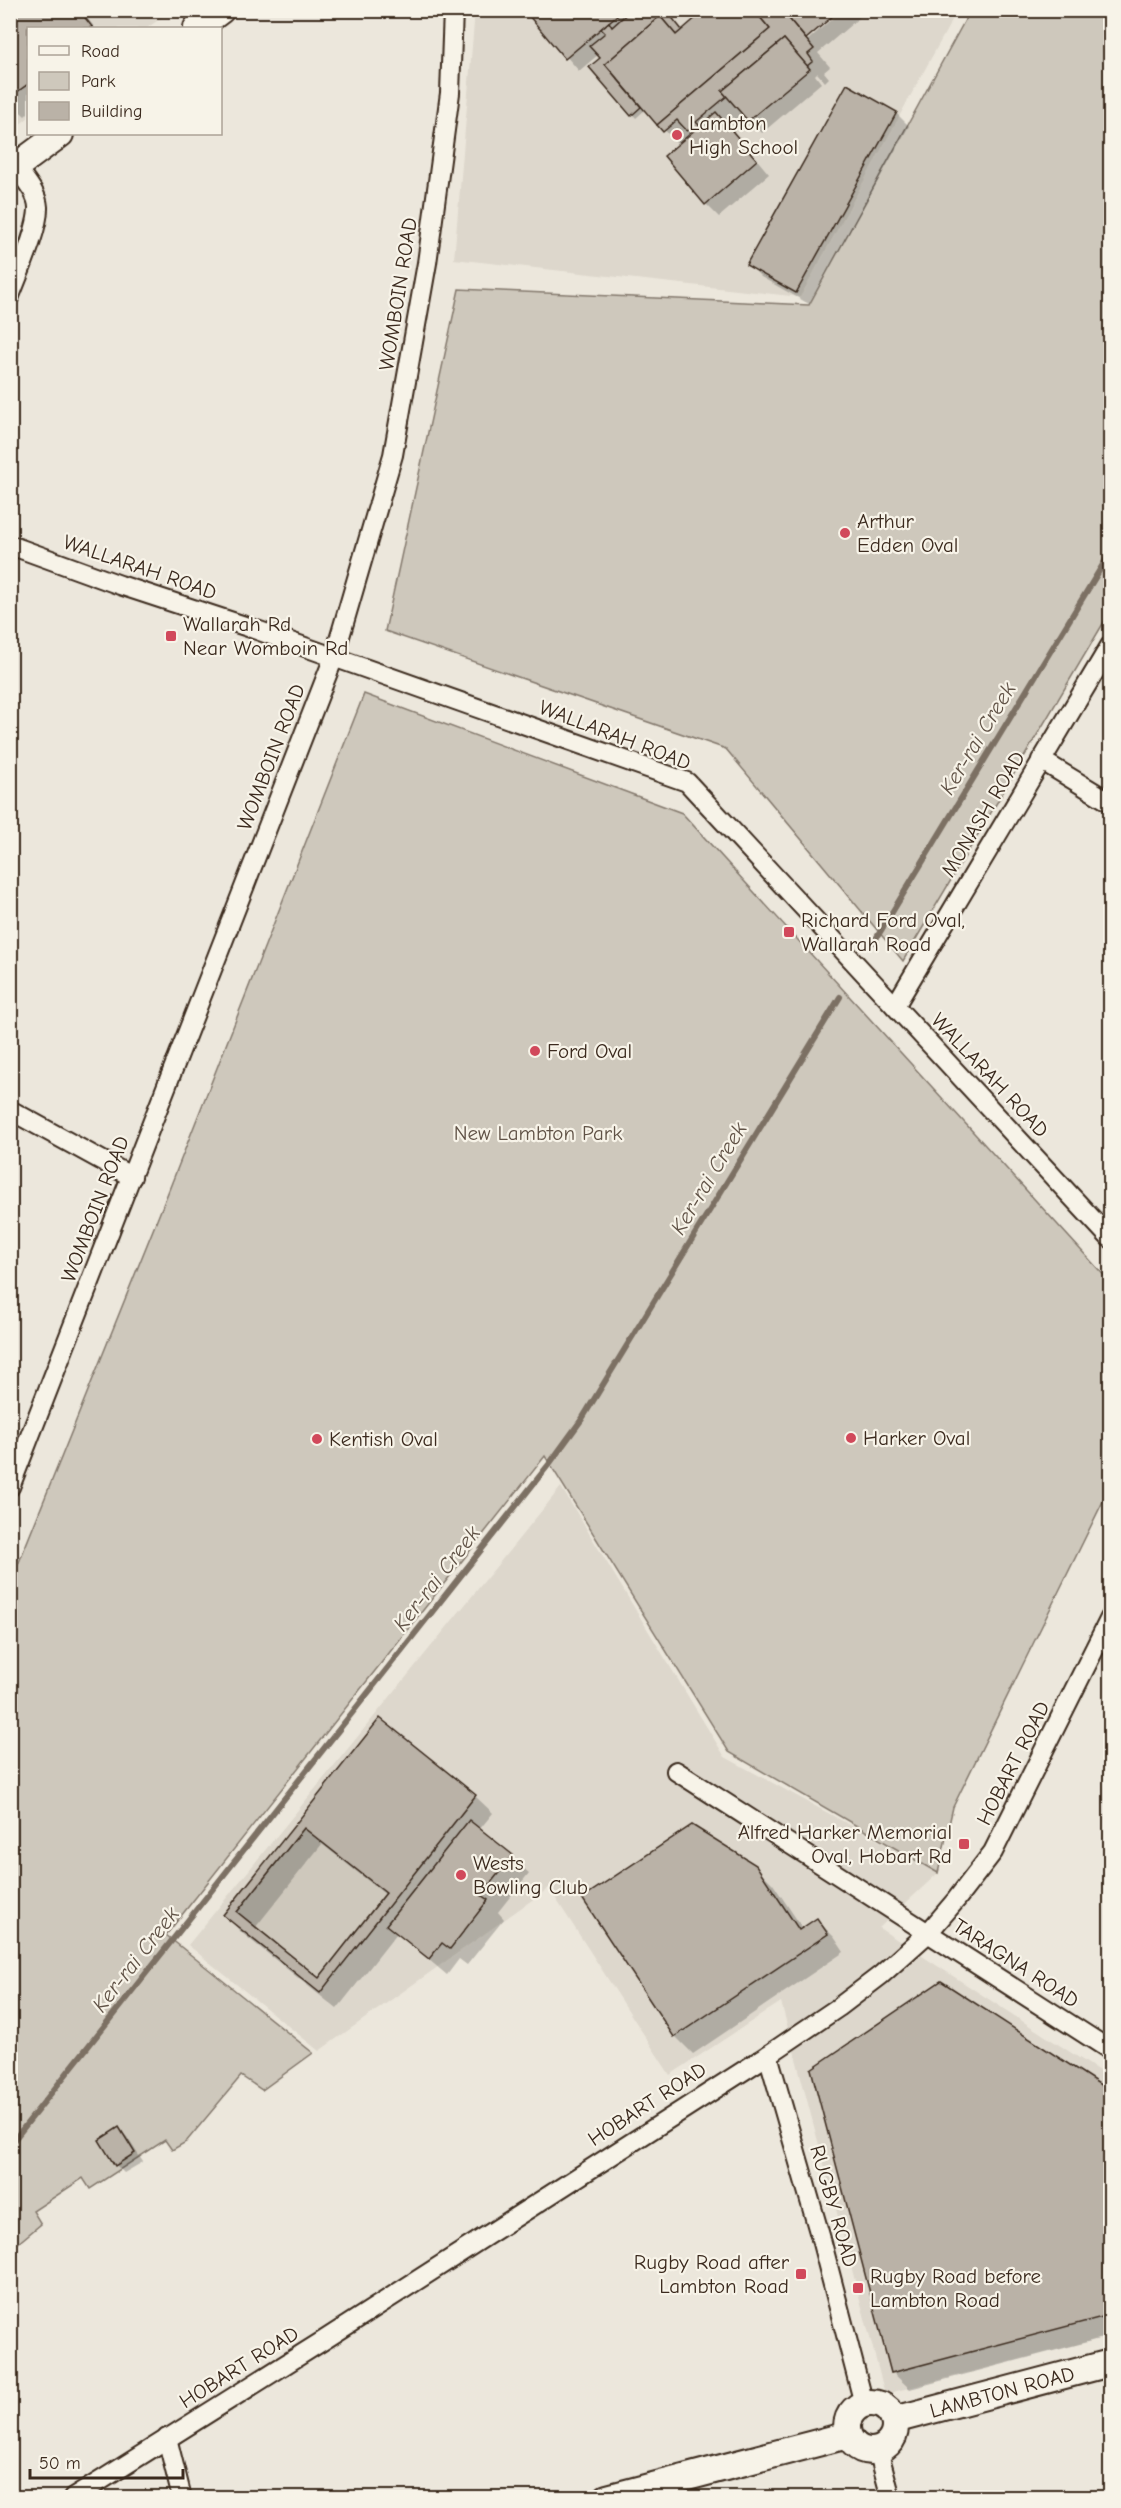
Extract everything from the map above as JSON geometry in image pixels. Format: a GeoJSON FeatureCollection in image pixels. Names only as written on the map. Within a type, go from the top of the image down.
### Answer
{"type":"FeatureCollection","features":[{"type":"Feature","properties":{"kind":"main road"},"geometry":{"type":"LineString","coordinates":[[198,27],[221,10]]}},
{"type":"Feature","properties":{"kind":"main road"},"geometry":{"type":"LineString","coordinates":[[13,169],[59,135]]}},
{"type":"Feature","properties":{"kind":"main road","name":"LAMBTON ROAD"},"geometry":{"type":"LineString","coordinates":[[894,2420],[1110,2363]]}},
{"type":"Feature","properties":{"kind":"main road"},"geometry":{"type":"LineString","coordinates":[[870,2403],[888,2409],[894,2420],[892,2439],[878,2450],[860,2449],[848,2435],[850,2416],[864,2404],[870,2403]]}},
{"type":"Feature","properties":{"kind":"main road"},"geometry":{"type":"LineString","coordinates":[[607,2498],[848,2435]]}},
{"type":"Feature","properties":{"kind":"street","name":"WOMBOIN ROAD"},"geometry":{"type":"LineString","coordinates":[[10,1487],[334,657],[393,455],[427,263],[450,93],[453,10]]}},
{"type":"Feature","properties":{"kind":"street"},"geometry":{"type":"LineString","coordinates":[[10,296],[36,222],[38,207],[33,191],[13,169]]}},
{"type":"Feature","properties":{"kind":"street","name":"WALLARAH ROAD"},"geometry":{"type":"LineString","coordinates":[[10,545],[687,782],[1110,1238]]}},
{"type":"Feature","properties":{"kind":"street","name":"MONASH ROAD"},"geometry":{"type":"LineString","coordinates":[[895,1006],[1110,646]]}},
{"type":"Feature","properties":{"kind":"street"},"geometry":{"type":"LineString","coordinates":[[1041,760],[1110,802]]}},
{"type":"Feature","properties":{"kind":"street"},"geometry":{"type":"LineString","coordinates":[[10,1110],[132,1177]]}},
{"type":"Feature","properties":{"kind":"street","name":"HOBART ROAD"},"geometry":{"type":"LineString","coordinates":[[73,2498],[768,2055],[839,2007],[928,1933],[993,1852],[1110,1618]]}},
{"type":"Feature","properties":{"kind":"street","name":"TARAGNA ROAD"},"geometry":{"type":"LineString","coordinates":[[676,1771],[1110,2050]]}},
{"type":"Feature","properties":{"kind":"street","name":"RUGBY ROAD"},"geometry":{"type":"LineString","coordinates":[[768,2055],[821,2239],[864,2404]]}},
{"type":"Feature","properties":{"kind":"street"},"geometry":{"type":"LineString","coordinates":[[168,2438],[183,2498]]}},
{"type":"Feature","properties":{"kind":"street"},"geometry":{"type":"LineString","coordinates":[[878,2450],[891,2498]]}},
{"type":"Feature","properties":{"kind":"shaded area"},"geometry":{"type":"Polygon","coordinates":[[[11,11],[159,11],[164,16],[148,27],[27,27],[27,119],[11,131],[11,11]]]}},
{"type":"Feature","properties":{"kind":"shaded area","name":"Lambton High School"},"geometry":{"type":"Polygon","coordinates":[[[475,11],[957,11],[800,297],[454,259],[475,11]]]}},
{"type":"Feature","properties":{"kind":"shaded area"},"geometry":{"type":"Polygon","coordinates":[[[561,1487],[725,1757],[938,1873],[879,1928],[1110,2078],[1110,2336],[885,2394],[781,2002],[670,2075],[549,1888],[319,2051],[188,1945],[561,1487]]]}},
{"type":"Feature","properties":{"kind":"green space"},"geometry":{"type":"Polygon","coordinates":[[[970,11],[1110,11],[1110,612],[903,961],[726,749],[385,631],[459,289],[809,305],[970,11]]]}},
{"type":"Feature","properties":{"kind":"green space","name":"New Lambton Park"},"geometry":{"type":"Polygon","coordinates":[[[364,694],[682,813],[1110,1282],[1110,1487],[953,1807],[938,1873],[729,1752],[545,1456],[166,1935],[313,2053],[262,2090],[241,2076],[186,2142],[172,2150],[165,2140],[90,2189],[83,2178],[33,2211],[41,2224],[11,2249],[11,1582],[167,1195],[364,694]]]}},
{"type":"Feature","properties":{"kind":"green space"},"geometry":{"type":"Polygon","coordinates":[[[304,1828],[386,1893],[319,1978],[237,1912],[304,1828]]]}},
{"type":"Feature","properties":{"kind":"building"},"geometry":{"type":"Polygon","coordinates":[[[10,10],[79,10],[92,27],[27,27],[27,85],[10,97],[10,10]]]}},
{"type":"Feature","properties":{"kind":"building"},"geometry":{"type":"Polygon","coordinates":[[[524,10],[623,10],[565,59],[524,10]]]}},
{"type":"Feature","properties":{"kind":"building"},"geometry":{"type":"Polygon","coordinates":[[[631,10],[650,10],[653,14],[656,10],[666,10],[682,30],[676,35],[660,16],[605,64],[641,107],[631,116],[589,67],[600,58],[589,46],[605,33],[601,29],[609,22],[612,27],[631,10]]]}},
{"type":"Feature","properties":{"kind":"building"},"geometry":{"type":"Polygon","coordinates":[[[705,10],[754,10],[770,29],[657,125],[605,64],[660,16],[676,35],[705,10]]]}},
{"type":"Feature","properties":{"kind":"building"},"geometry":{"type":"Polygon","coordinates":[[[754,10],[782,10],[814,49],[808,54],[813,61],[807,66],[784,39],[722,91],[727,96],[696,122],[700,126],[692,132],[690,129],[687,131],[677,120],[663,132],[657,125],[770,29],[754,10]]]}},
{"type":"Feature","properties":{"kind":"building"},"geometry":{"type":"Polygon","coordinates":[[[782,10],[840,10],[806,39],[782,10]]]}},
{"type":"Feature","properties":{"kind":"building"},"geometry":{"type":"Polygon","coordinates":[[[784,39],[810,69],[748,121],[722,91],[784,39]]]}},
{"type":"Feature","properties":{"kind":"building"},"geometry":{"type":"Polygon","coordinates":[[[847,84],[897,112],[796,293],[746,265],[847,84]]]}},
{"type":"Feature","properties":{"kind":"building"},"geometry":{"type":"Polygon","coordinates":[[[716,112],[757,160],[705,205],[664,156],[716,112]]]}},
{"type":"Feature","properties":{"kind":"building"},"geometry":{"type":"Polygon","coordinates":[[[380,1718],[476,1795],[320,1993],[223,1915],[380,1718]],[[304,1828],[237,1912],[319,1978],[386,1893],[304,1828]]]}},
{"type":"Feature","properties":{"kind":"building","name":"Wests Bowling Club"},"geometry":{"type":"Polygon","coordinates":[[[469,1820],[513,1855],[481,1895],[488,1900],[450,1949],[442,1943],[429,1959],[386,1925],[469,1820]]]}},
{"type":"Feature","properties":{"kind":"building"},"geometry":{"type":"Polygon","coordinates":[[[692,1825],[756,1865],[799,1930],[817,1918],[828,1934],[674,2037],[582,1898],[692,1825]]]}},
{"type":"Feature","properties":{"kind":"building"},"geometry":{"type":"Polygon","coordinates":[[[941,1981],[1110,2091],[1110,2315],[891,2373],[811,2069],[941,1981]]]}},
{"type":"Feature","properties":{"kind":"building"},"geometry":{"type":"Polygon","coordinates":[[[119,2127],[135,2153],[115,2166],[99,2140],[119,2127]]]}},
{"type":"Feature","properties":{"kind":"waterway","name":"Ker-rai Creek"},"geometry":{"type":"LineString","coordinates":[[874,942],[1110,553]]}},
{"type":"Feature","properties":{"kind":"waterway","name":"Ker-rai Creek"},"geometry":{"type":"LineString","coordinates":[[10,2145],[550,1463],[582,1419],[840,997]]}},
{"type":"Feature","properties":{"kind":"place","name":"Lambton High School"},"geometry":{"type":"Point","coordinates":[677,135]}},
{"type":"Feature","properties":{"kind":"place","name":"Arthur Edden Oval"},"geometry":{"type":"Point","coordinates":[845,533]}},
{"type":"Feature","properties":{"kind":"place","name":"Wallarah Rd Near Womboin Rd"},"geometry":{"type":"Point","coordinates":[171,636]}},
{"type":"Feature","properties":{"kind":"place","name":"Richard Ford Oval, Wallarah Road"},"geometry":{"type":"Point","coordinates":[789,932]}},
{"type":"Feature","properties":{"kind":"place","name":"Ford Oval"},"geometry":{"type":"Point","coordinates":[535,1051]}},
{"type":"Feature","properties":{"kind":"place","name":"Harker Oval"},"geometry":{"type":"Point","coordinates":[851,1438]}},
{"type":"Feature","properties":{"kind":"place","name":"Kentish Oval"},"geometry":{"type":"Point","coordinates":[317,1439]}},
{"type":"Feature","properties":{"kind":"place","name":"Alfred Harker Memorial Oval, Hobart Rd"},"geometry":{"type":"Point","coordinates":[964,1844]}},
{"type":"Feature","properties":{"kind":"place","name":"Wests Bowling Club"},"geometry":{"type":"Point","coordinates":[461,1875]}},
{"type":"Feature","properties":{"kind":"place","name":"Rugby Road after Lambton Road"},"geometry":{"type":"Point","coordinates":[801,2274]}},
{"type":"Feature","properties":{"kind":"place","name":"Rugby Road before Lambton Road"},"geometry":{"type":"Point","coordinates":[858,2288]}}]}
